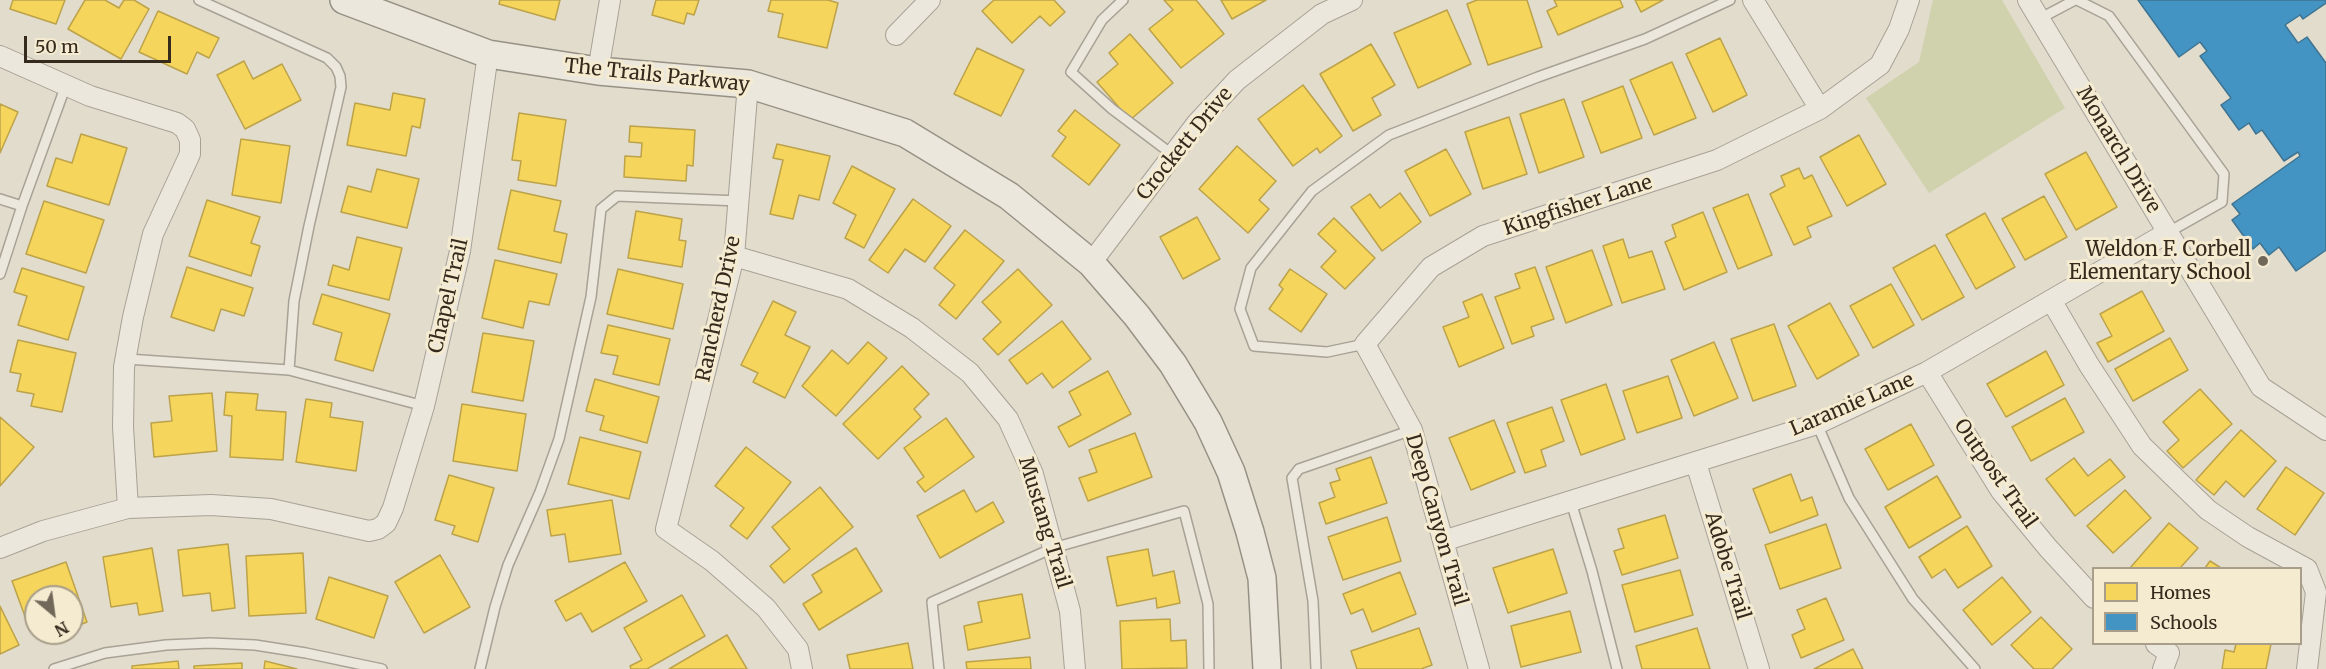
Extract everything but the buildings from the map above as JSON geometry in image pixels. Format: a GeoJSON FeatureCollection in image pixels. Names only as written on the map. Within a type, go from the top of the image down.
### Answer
{"type":"FeatureCollection","features":[{"type":"Feature","properties":{"kind":"street","name":"The Trails Parkway"},"geometry":{"type":"LineString","coordinates":[[344,0],[488,54],[598,71],[748,84],[905,133],[1009,196],[1091,262],[1137,316],[1173,364],[1208,422],[1231,472],[1262,578],[1268,669]]}},
{"type":"Feature","properties":{"kind":"street"},"geometry":{"type":"LineString","coordinates":[[598,71],[610,0]]}},
{"type":"Feature","properties":{"kind":"street"},"geometry":{"type":"LineString","coordinates":[[896,35],[930,0]]}},
{"type":"Feature","properties":{"kind":"street","name":"Crockett Drive"},"geometry":{"type":"LineString","coordinates":[[1091,262],[1197,123],[1237,80],[1322,14],[1352,0]]}},
{"type":"Feature","properties":{"kind":"street"},"geometry":{"type":"LineString","coordinates":[[1753,0],[1820,109]]}},
{"type":"Feature","properties":{"kind":"street","name":"Kingfisher Lane"},"geometry":{"type":"LineString","coordinates":[[1365,344],[1431,267],[1483,236],[1717,160],[1820,109],[1880,65],[1899,29],[1909,0]]}},
{"type":"Feature","properties":{"kind":"street","name":"Monarch Drive"},"geometry":{"type":"LineString","coordinates":[[2028,0],[2261,387],[2326,430]]}},
{"type":"Feature","properties":{"kind":"street","name":"Chapel Trail"},"geometry":{"type":"LineString","coordinates":[[128,508],[211,505],[259,508],[369,531],[378,529],[386,523],[393,508],[424,406],[460,251],[488,54]]}},
{"type":"Feature","properties":{"kind":"street"},"geometry":{"type":"LineString","coordinates":[[0,56],[90,96],[177,123],[185,129],[190,140],[190,154],[153,234],[133,317],[124,367],[123,427],[128,508],[43,531],[0,548]]}},
{"type":"Feature","properties":{"kind":"street","name":"Rancherd Drive"},"geometry":{"type":"LineString","coordinates":[[748,84],[734,256],[666,530],[712,561],[766,608],[798,649],[802,669]]}},
{"type":"Feature","properties":{"kind":"street","name":"Laramie Lane"},"geometry":{"type":"LineString","coordinates":[[1443,541],[1817,424],[1927,372],[2167,232]]}},
{"type":"Feature","properties":{"kind":"street","name":"Mustang Trail"},"geometry":{"type":"LineString","coordinates":[[734,256],[848,289],[912,328],[970,373],[1008,419],[1033,474],[1070,611],[1075,669]]}},
{"type":"Feature","properties":{"kind":"street"},"geometry":{"type":"LineString","coordinates":[[2051,300],[2089,365],[2142,446],[2208,510],[2248,537],[2307,569],[2316,592],[2307,669]]}},
{"type":"Feature","properties":{"kind":"street","name":"Deep Canyon Trail"},"geometry":{"type":"LineString","coordinates":[[1365,344],[1412,430],[1479,669]]}},
{"type":"Feature","properties":{"kind":"street","name":"Outpost Trail"},"geometry":{"type":"LineString","coordinates":[[1927,372],[2001,490],[2048,548],[2092,596]]}},
{"type":"Feature","properties":{"kind":"street","name":"Adobe Trail"},"geometry":{"type":"LineString","coordinates":[[1695,463],[1759,669]]}},
{"type":"Feature","properties":{"kind":"lane"},"geometry":{"type":"LineString","coordinates":[[199,0],[327,58],[336,67],[340,76],[341,87],[294,301],[289,370]]}},
{"type":"Feature","properties":{"kind":"lane"},"geometry":{"type":"LineString","coordinates":[[1123,0],[1102,20],[1071,72],[1112,109],[1173,155]]}},
{"type":"Feature","properties":{"kind":"lane"},"geometry":{"type":"LineString","coordinates":[[1365,344],[1327,352],[1254,346],[1240,309],[1251,268],[1312,191],[1389,135],[1538,77],[1645,39],[1730,0]]}},
{"type":"Feature","properties":{"kind":"lane"},"geometry":{"type":"LineString","coordinates":[[2039,19],[2076,0],[2109,16],[2224,174],[2222,202],[2167,232]]}},
{"type":"Feature","properties":{"kind":"lane"},"geometry":{"type":"LineString","coordinates":[[0,274],[66,85]]}},
{"type":"Feature","properties":{"kind":"lane"},"geometry":{"type":"LineString","coordinates":[[480,669],[508,565],[540,492],[558,439],[591,297],[601,209],[616,196],[739,201]]}},
{"type":"Feature","properties":{"kind":"lane"},"geometry":{"type":"LineString","coordinates":[[0,199],[22,207]]}},
{"type":"Feature","properties":{"kind":"lane"},"geometry":{"type":"LineString","coordinates":[[127,358],[289,370],[424,406]]}},
{"type":"Feature","properties":{"kind":"lane"},"geometry":{"type":"LineString","coordinates":[[1817,424],[1849,498],[1913,599],[1975,669]]}},
{"type":"Feature","properties":{"kind":"lane"},"geometry":{"type":"LineString","coordinates":[[1316,669],[1313,601],[1292,478],[1299,469],[1412,430]]}},
{"type":"Feature","properties":{"kind":"lane"},"geometry":{"type":"LineString","coordinates":[[1571,502],[1617,669]]}},
{"type":"Feature","properties":{"kind":"lane"},"geometry":{"type":"LineString","coordinates":[[939,669],[932,602],[1053,548],[1184,511],[1208,604],[1209,669]]}},
{"type":"Feature","properties":{"kind":"lane"},"geometry":{"type":"LineString","coordinates":[[54,669],[105,653],[210,642],[255,645],[306,653],[382,669]]}},
{"type":"Feature","properties":{"kind":"green space"},"geometry":{"type":"Polygon","coordinates":[[[1933,0],[2002,0],[2065,108],[1929,193],[1866,98],[1919,62],[1933,0]]]}},
{"type":"Feature","properties":{"kind":"place","name":"Weldon F. Corbell Elementary School"},"geometry":{"type":"Point","coordinates":[2263,261]}}]}
